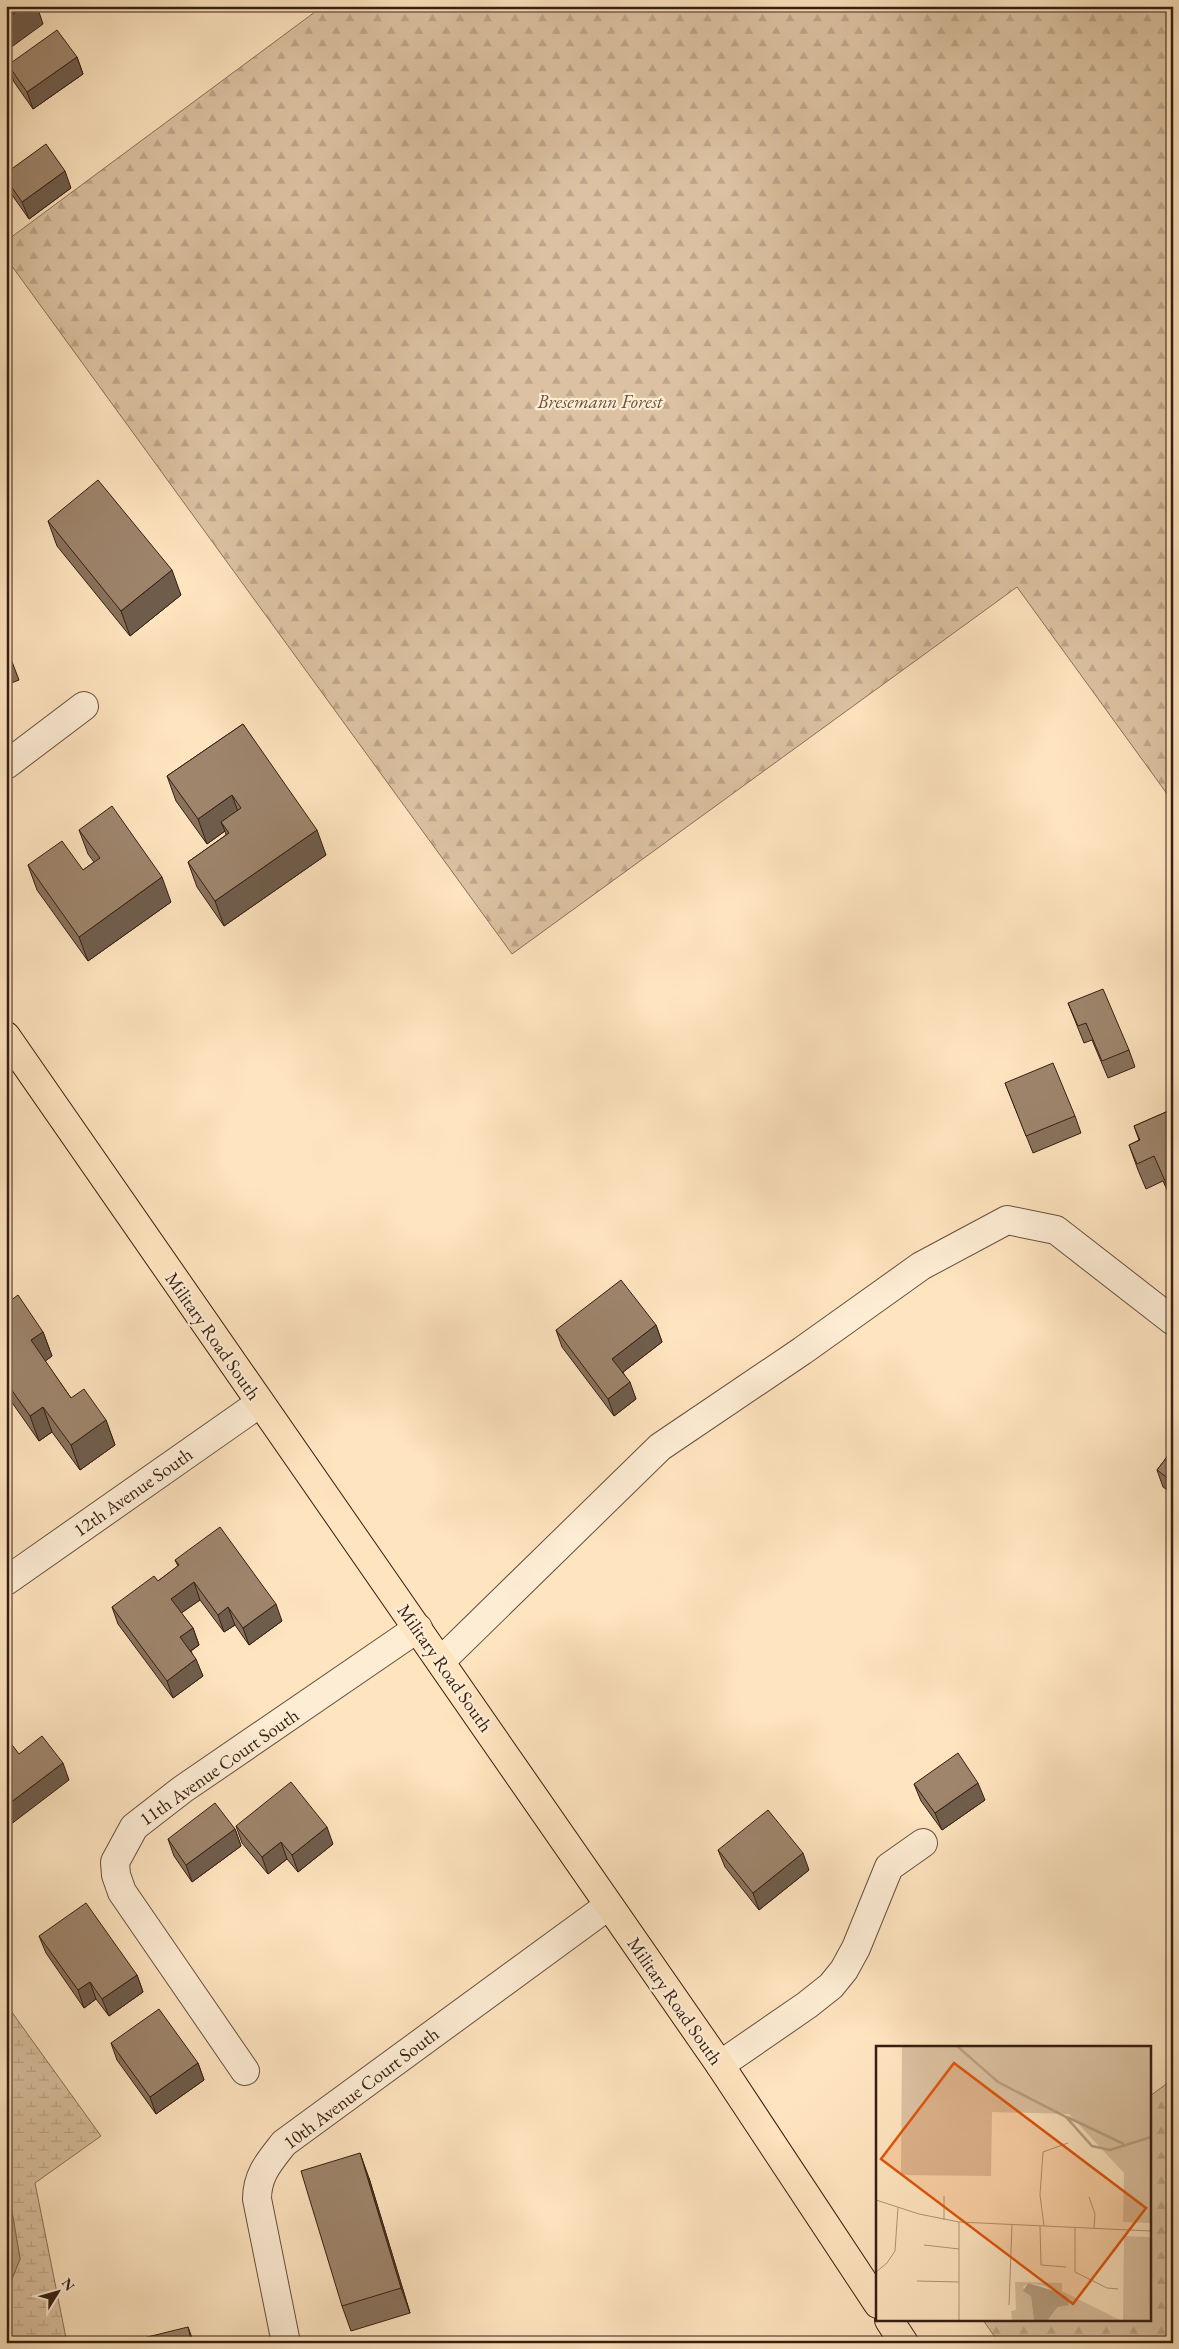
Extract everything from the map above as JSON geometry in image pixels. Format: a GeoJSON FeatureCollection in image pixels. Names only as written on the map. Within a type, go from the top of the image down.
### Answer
{"type":"FeatureCollection","features":[{"type":"Feature","properties":{"kind":"main road","name":"Military Road South"},"geometry":{"type":"LineString","coordinates":[[6,1036],[720,2065],[876,2301]]}},
{"type":"Feature","properties":{"kind":"main road"},"geometry":{"type":"LineString","coordinates":[[890,2322],[904,2343]]}},
{"type":"Feature","properties":{"kind":"street"},"geometry":{"type":"LineString","coordinates":[[6,765],[84,706]]}},
{"type":"Feature","properties":{"kind":"street"},"geometry":{"type":"LineString","coordinates":[[441,1661],[660,1447],[802,1351],[921,1266],[1007,1220],[1056,1230],[1173,1321]]}},
{"type":"Feature","properties":{"kind":"street","name":"12th Avenue South"},"geometry":{"type":"LineString","coordinates":[[6,1581],[260,1403]]}},
{"type":"Feature","properties":{"kind":"street","name":"11th Avenue Court South"},"geometry":{"type":"LineString","coordinates":[[245,2071],[122,1892],[116,1875],[115,1862],[134,1826],[182,1789],[418,1628]]}},
{"type":"Feature","properties":{"kind":"street"},"geometry":{"type":"LineString","coordinates":[[720,2065],[808,2005],[831,1986],[844,1970],[856,1948],[889,1867],[923,1843]]}},
{"type":"Feature","properties":{"kind":"street","name":"10th Avenue Court South"},"geometry":{"type":"LineString","coordinates":[[286,2343],[257,2199],[257,2186],[262,2171],[284,2143],[608,1906]]}},
{"type":"Feature","properties":{"kind":"green space","name":"Bresemann Forest"},"geometry":{"type":"Polygon","coordinates":[[[323,6],[1173,6],[1173,802],[1017,587],[512,954],[6,258],[6,241],[323,6]]]}},
{"type":"Feature","properties":{"kind":"green space"},"geometry":{"type":"Polygon","coordinates":[[[6,2004],[101,2136],[35,2183],[67,2343],[6,2343],[6,2294],[20,2259],[6,2176],[6,2004]]]}},
{"type":"Feature","properties":{"kind":"green space"},"geometry":{"type":"Polygon","coordinates":[[[1173,2079],[1173,2343],[999,2343],[984,2322],[1152,2322],[1152,2095],[1173,2079]]]}},
{"type":"Feature","properties":{"kind":"water"},"geometry":{"type":"Polygon","coordinates":[[[6,2176],[20,2259],[6,2294],[6,2176]]]}},
{"type":"Feature","properties":{"kind":"building"},"geometry":{"type":"Polygon","coordinates":[[[6,6],[24,6],[6,19],[6,6]]]}},
{"type":"Feature","properties":{"kind":"building"},"geometry":{"type":"Polygon","coordinates":[[[57,30],[77,57],[27,92],[8,65],[57,30]]]}},
{"type":"Feature","properties":{"kind":"building"},"geometry":{"type":"Polygon","coordinates":[[[46,144],[65,171],[22,202],[6,179],[6,173],[46,144]]]}},
{"type":"Feature","properties":{"kind":"building"},"geometry":{"type":"Polygon","coordinates":[[[98,480],[172,570],[121,611],[48,521],[98,480]]]}},
{"type":"Feature","properties":{"kind":"building"},"geometry":{"type":"Polygon","coordinates":[[[6,646],[10,655],[6,657],[6,646]]]}},
{"type":"Feature","properties":{"kind":"building"},"geometry":{"type":"Polygon","coordinates":[[[243,724],[317,830],[215,901],[188,862],[229,833],[221,822],[241,808],[232,795],[198,819],[167,776],[243,724]]]}},
{"type":"Feature","properties":{"kind":"building"},"geometry":{"type":"Polygon","coordinates":[[[112,806],[162,877],[79,937],[28,865],[62,841],[83,870],[100,858],[79,830],[112,806]]]}},
{"type":"Feature","properties":{"kind":"building"},"geometry":{"type":"Polygon","coordinates":[[[1103,989],[1129,1050],[1102,1061],[1086,1023],[1078,1026],[1068,1003],[1103,989]]]}},
{"type":"Feature","properties":{"kind":"building"},"geometry":{"type":"Polygon","coordinates":[[[1053,1063],[1075,1116],[1026,1136],[1005,1083],[1053,1063]]]}},
{"type":"Feature","properties":{"kind":"building"},"geometry":{"type":"Polygon","coordinates":[[[1173,1109],[1173,1199],[1154,1156],[1137,1164],[1129,1145],[1140,1140],[1134,1126],[1173,1109]]]}},
{"type":"Feature","properties":{"kind":"building"},"geometry":{"type":"Polygon","coordinates":[[[621,1280],[656,1325],[612,1359],[630,1382],[608,1399],[556,1330],[621,1280]]]}},
{"type":"Feature","properties":{"kind":"building"},"geometry":{"type":"Polygon","coordinates":[[[18,1295],[43,1332],[31,1340],[71,1398],[84,1389],[106,1420],[71,1445],[43,1407],[30,1416],[6,1382],[6,1304],[18,1295]]]}},
{"type":"Feature","properties":{"kind":"building"},"geometry":{"type":"Polygon","coordinates":[[[1173,1449],[1173,1482],[1157,1470],[1173,1449]]]}},
{"type":"Feature","properties":{"kind":"building"},"geometry":{"type":"Polygon","coordinates":[[[220,1527],[276,1604],[243,1628],[228,1607],[218,1615],[194,1582],[171,1599],[193,1628],[180,1637],[196,1659],[167,1681],[112,1607],[154,1576],[158,1581],[179,1565],[175,1560],[220,1527]]]}},
{"type":"Feature","properties":{"kind":"building"},"geometry":{"type":"Polygon","coordinates":[[[42,1736],[63,1763],[6,1806],[6,1737],[19,1754],[42,1736]]]}},
{"type":"Feature","properties":{"kind":"building"},"geometry":{"type":"Polygon","coordinates":[[[958,1753],[978,1783],[935,1813],[914,1784],[958,1753]]]}},
{"type":"Feature","properties":{"kind":"building"},"geometry":{"type":"Polygon","coordinates":[[[291,1782],[327,1827],[292,1855],[281,1842],[262,1857],[236,1826],[291,1782]]]}},
{"type":"Feature","properties":{"kind":"building"},"geometry":{"type":"Polygon","coordinates":[[[215,1803],[235,1829],[186,1865],[168,1839],[215,1803]]]}},
{"type":"Feature","properties":{"kind":"building"},"geometry":{"type":"Polygon","coordinates":[[[768,1810],[803,1853],[753,1893],[718,1850],[768,1810]]]}},
{"type":"Feature","properties":{"kind":"building"},"geometry":{"type":"Polygon","coordinates":[[[86,1903],[137,1975],[102,1999],[90,1982],[78,1990],[39,1936],[86,1903]]]}},
{"type":"Feature","properties":{"kind":"building"},"geometry":{"type":"Polygon","coordinates":[[[159,2009],[198,2063],[150,2097],[111,2043],[159,2009]]]}},
{"type":"Feature","properties":{"kind":"building"},"geometry":{"type":"Polygon","coordinates":[[[360,2153],[401,2288],[342,2306],[301,2171],[360,2153]]]}},
{"type":"Feature","properties":{"kind":"building"},"geometry":{"type":"Polygon","coordinates":[[[188,2327],[192,2343],[127,2343],[127,2342],[188,2327]]]}}]}
